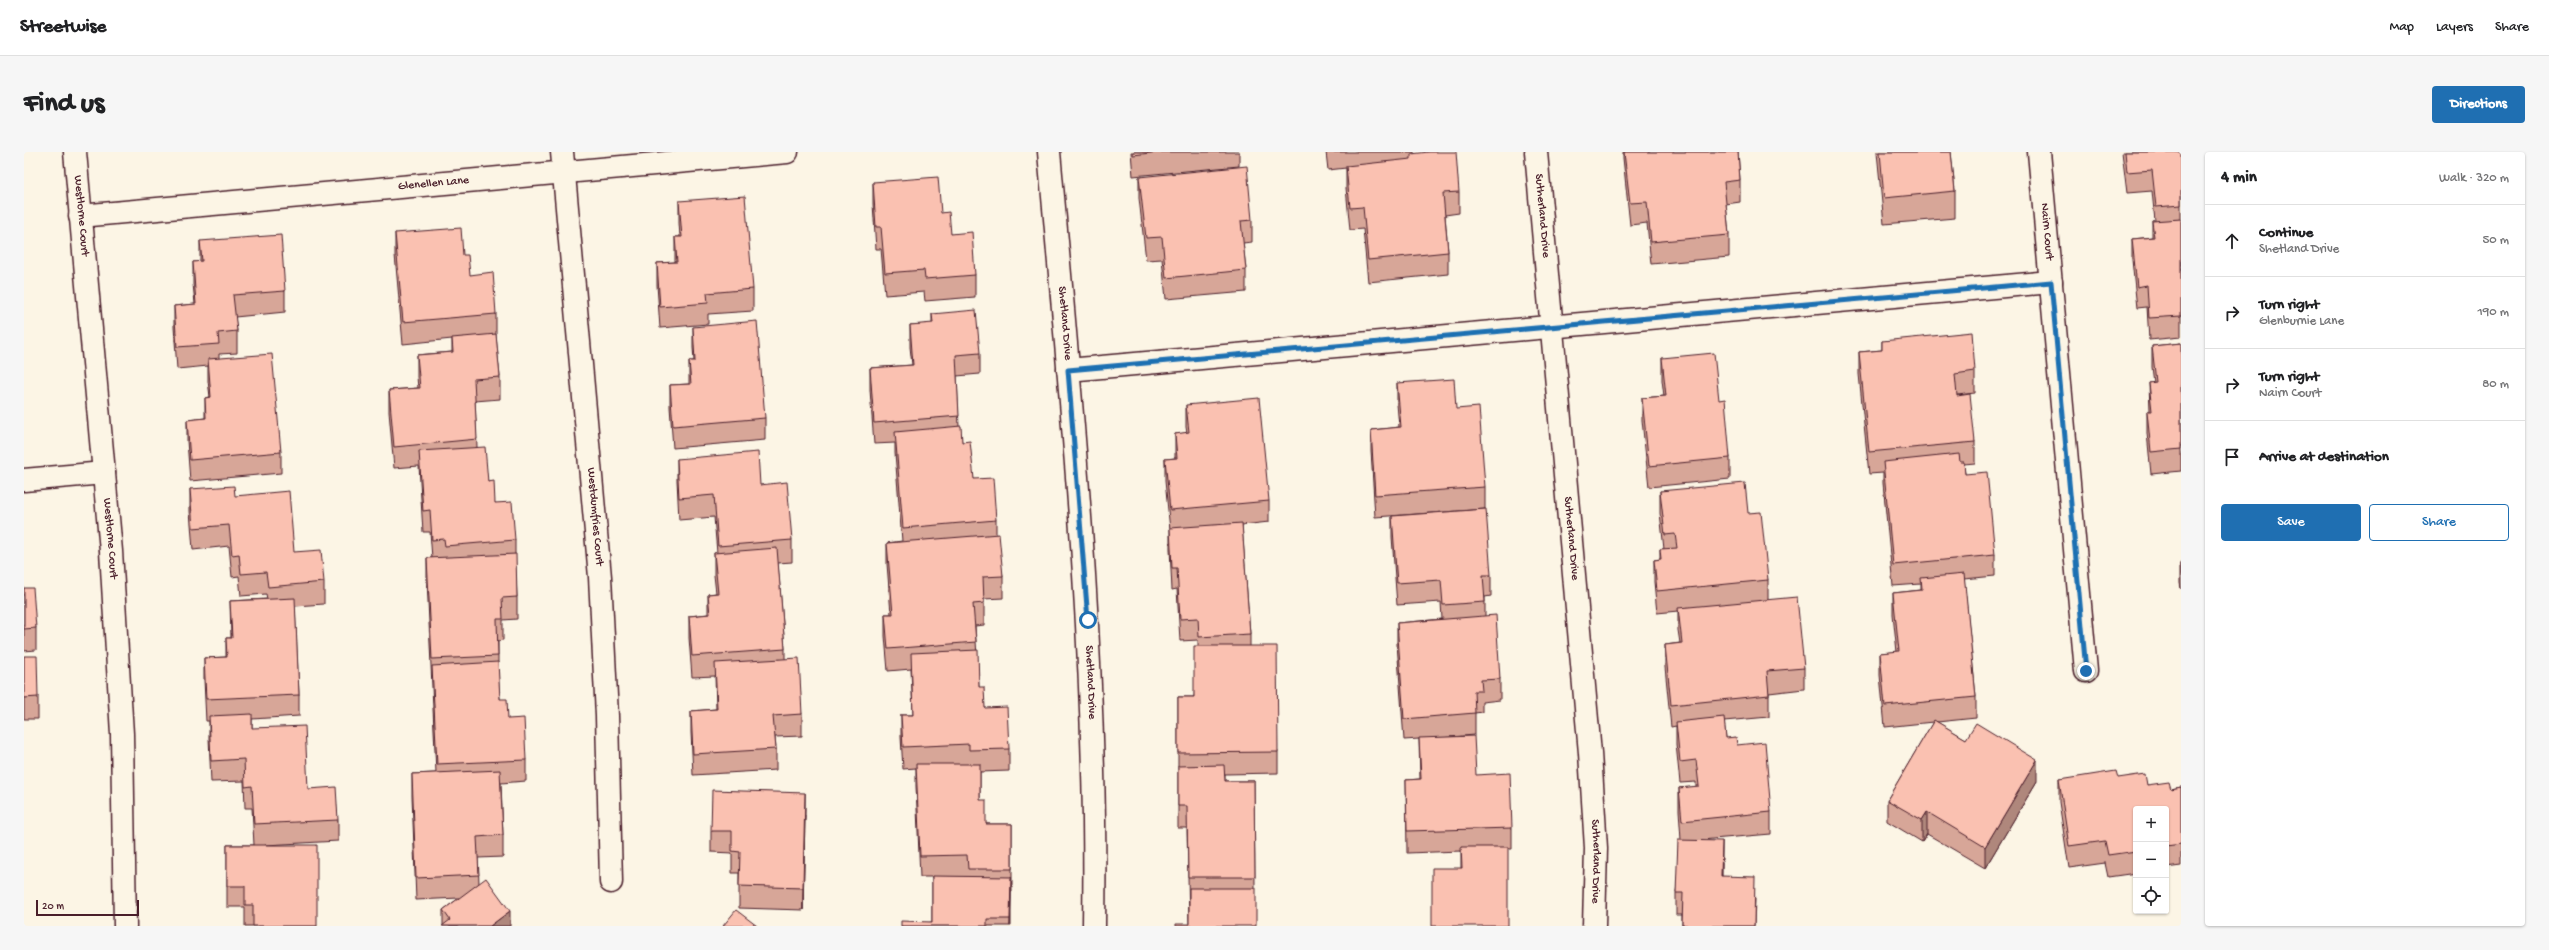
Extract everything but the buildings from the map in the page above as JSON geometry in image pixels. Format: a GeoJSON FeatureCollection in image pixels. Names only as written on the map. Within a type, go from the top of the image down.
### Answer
{"type":"FeatureCollection","features":[{"type":"Feature","properties":{"kind":"street","name":"Westlorne Court"},"geometry":{"type":"LineString","coordinates":[[75,152],[104,473],[122,734],[125,926]]}},
{"type":"Feature","properties":{"kind":"street","name":"Glenellen Lane"},"geometry":{"type":"LineString","coordinates":[[80,216],[563,162],[787,152]]}},
{"type":"Feature","properties":{"kind":"street","name":"Shetland Drive"},"geometry":{"type":"LineString","coordinates":[[1049,152],[1088,620],[1095,854],[1094,926]]}},
{"type":"Feature","properties":{"kind":"street","name":"Sutherland Drive"},"geometry":{"type":"LineString","coordinates":[[1536,152],[1590,753],[1596,848],[1594,926]]}},
{"type":"Feature","properties":{"kind":"street","name":"Nairn Court"},"geometry":{"type":"LineString","coordinates":[[2039,152],[2086,671]]}},
{"type":"Feature","properties":{"kind":"street","name":"Westdumfries Court"},"geometry":{"type":"LineString","coordinates":[[563,162],[600,577],[607,716],[611,882]]}},
{"type":"Feature","properties":{"kind":"street"},"geometry":{"type":"LineString","coordinates":[[1068,370],[2051,282]]}},
{"type":"Feature","properties":{"kind":"street"},"geometry":{"type":"LineString","coordinates":[[24,480],[104,473]]}},
{"type":"Feature","properties":{"kind":"route"},"geometry":{"type":"LineString","coordinates":[[1088,620],[1068,370],[2051,282],[2086,671]]}}]}
